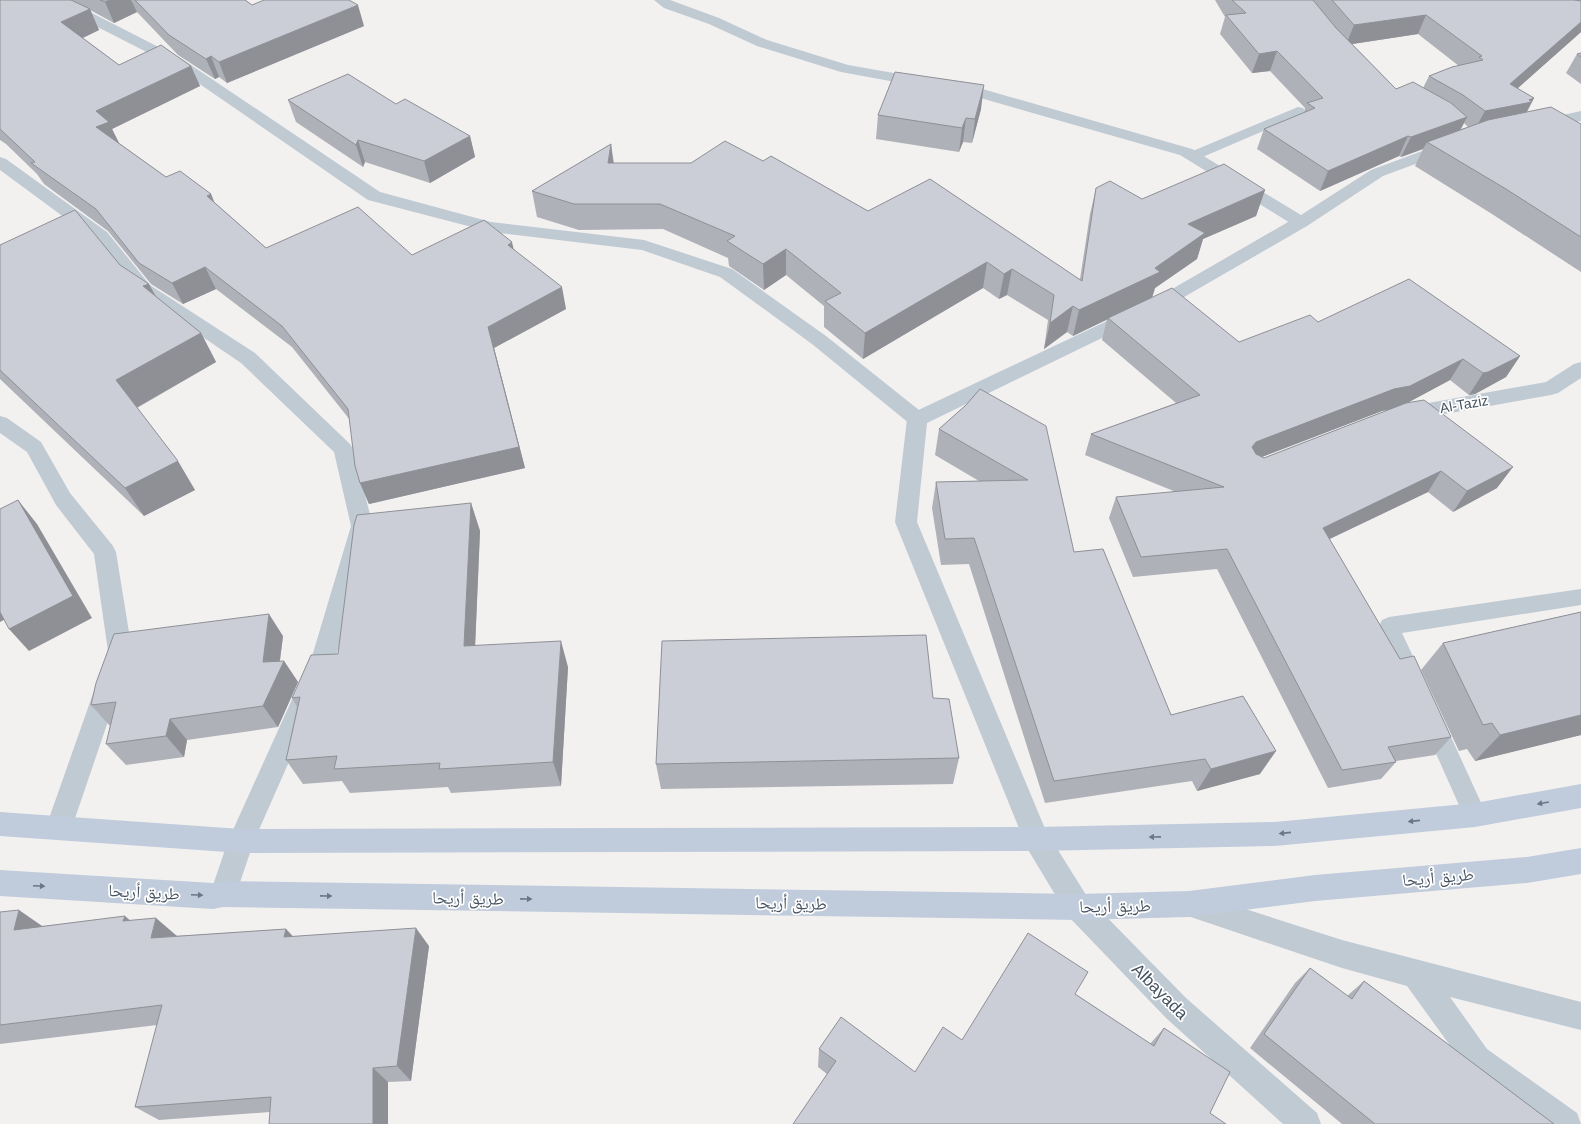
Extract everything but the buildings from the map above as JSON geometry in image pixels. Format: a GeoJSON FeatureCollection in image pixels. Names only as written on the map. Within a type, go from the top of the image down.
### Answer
{"type":"FeatureCollection","features":[{"type":"Feature","properties":{"kind":"main road"},"geometry":{"type":"LineString","coordinates":[[0,824],[241,841],[1036,839],[1275,834],[1475,815],[1581,796]]}},
{"type":"Feature","properties":{"kind":"main road","name":"طريق أريحا"},"geometry":{"type":"LineString","coordinates":[[0,883],[213,896],[223,894],[1078,907],[1189,904],[1315,888],[1527,870],[1581,861]]}},
{"type":"Feature","properties":{"kind":"street"},"geometry":{"type":"LineString","coordinates":[[38,0],[82,14],[177,62],[374,196],[491,227],[644,246],[726,273],[819,340],[917,419],[1166,300],[1301,222],[1378,174],[1464,141]]}},
{"type":"Feature","properties":{"kind":"street"},"geometry":{"type":"LineString","coordinates":[[661,0],[669,5],[714,21],[762,43],[846,69],[979,93],[1186,152],[1301,222]]}},
{"type":"Feature","properties":{"kind":"street"},"geometry":{"type":"LineString","coordinates":[[1530,127],[1581,116]]}},
{"type":"Feature","properties":{"kind":"street"},"geometry":{"type":"LineString","coordinates":[[0,162],[100,236],[144,289],[248,358],[343,449],[362,526],[325,653],[241,841],[223,894]]}},
{"type":"Feature","properties":{"kind":"street","name":"Al-Taziz"},"geometry":{"type":"LineString","coordinates":[[1390,417],[1551,388],[1581,369]]}},
{"type":"Feature","properties":{"kind":"street","name":"Albayada"},"geometry":{"type":"LineString","coordinates":[[917,419],[906,522],[1036,839],[1078,907],[1176,1008],[1306,1124]]}},
{"type":"Feature","properties":{"kind":"street"},"geometry":{"type":"LineString","coordinates":[[0,423],[34,447],[63,498],[105,552],[120,651],[59,827]]}},
{"type":"Feature","properties":{"kind":"street"},"geometry":{"type":"LineString","coordinates":[[1189,904],[1342,954],[1581,1016]]}},
{"type":"Feature","properties":{"kind":"street"},"geometry":{"type":"LineString","coordinates":[[1416,974],[1477,1059],[1566,1124]]}},
{"type":"Feature","properties":{"kind":"lane"},"geometry":{"type":"LineString","coordinates":[[1193,156],[1298,111]]}},
{"type":"Feature","properties":{"kind":"lane"},"geometry":{"type":"LineString","coordinates":[[1475,815],[1389,626],[1581,597]]}}]}
